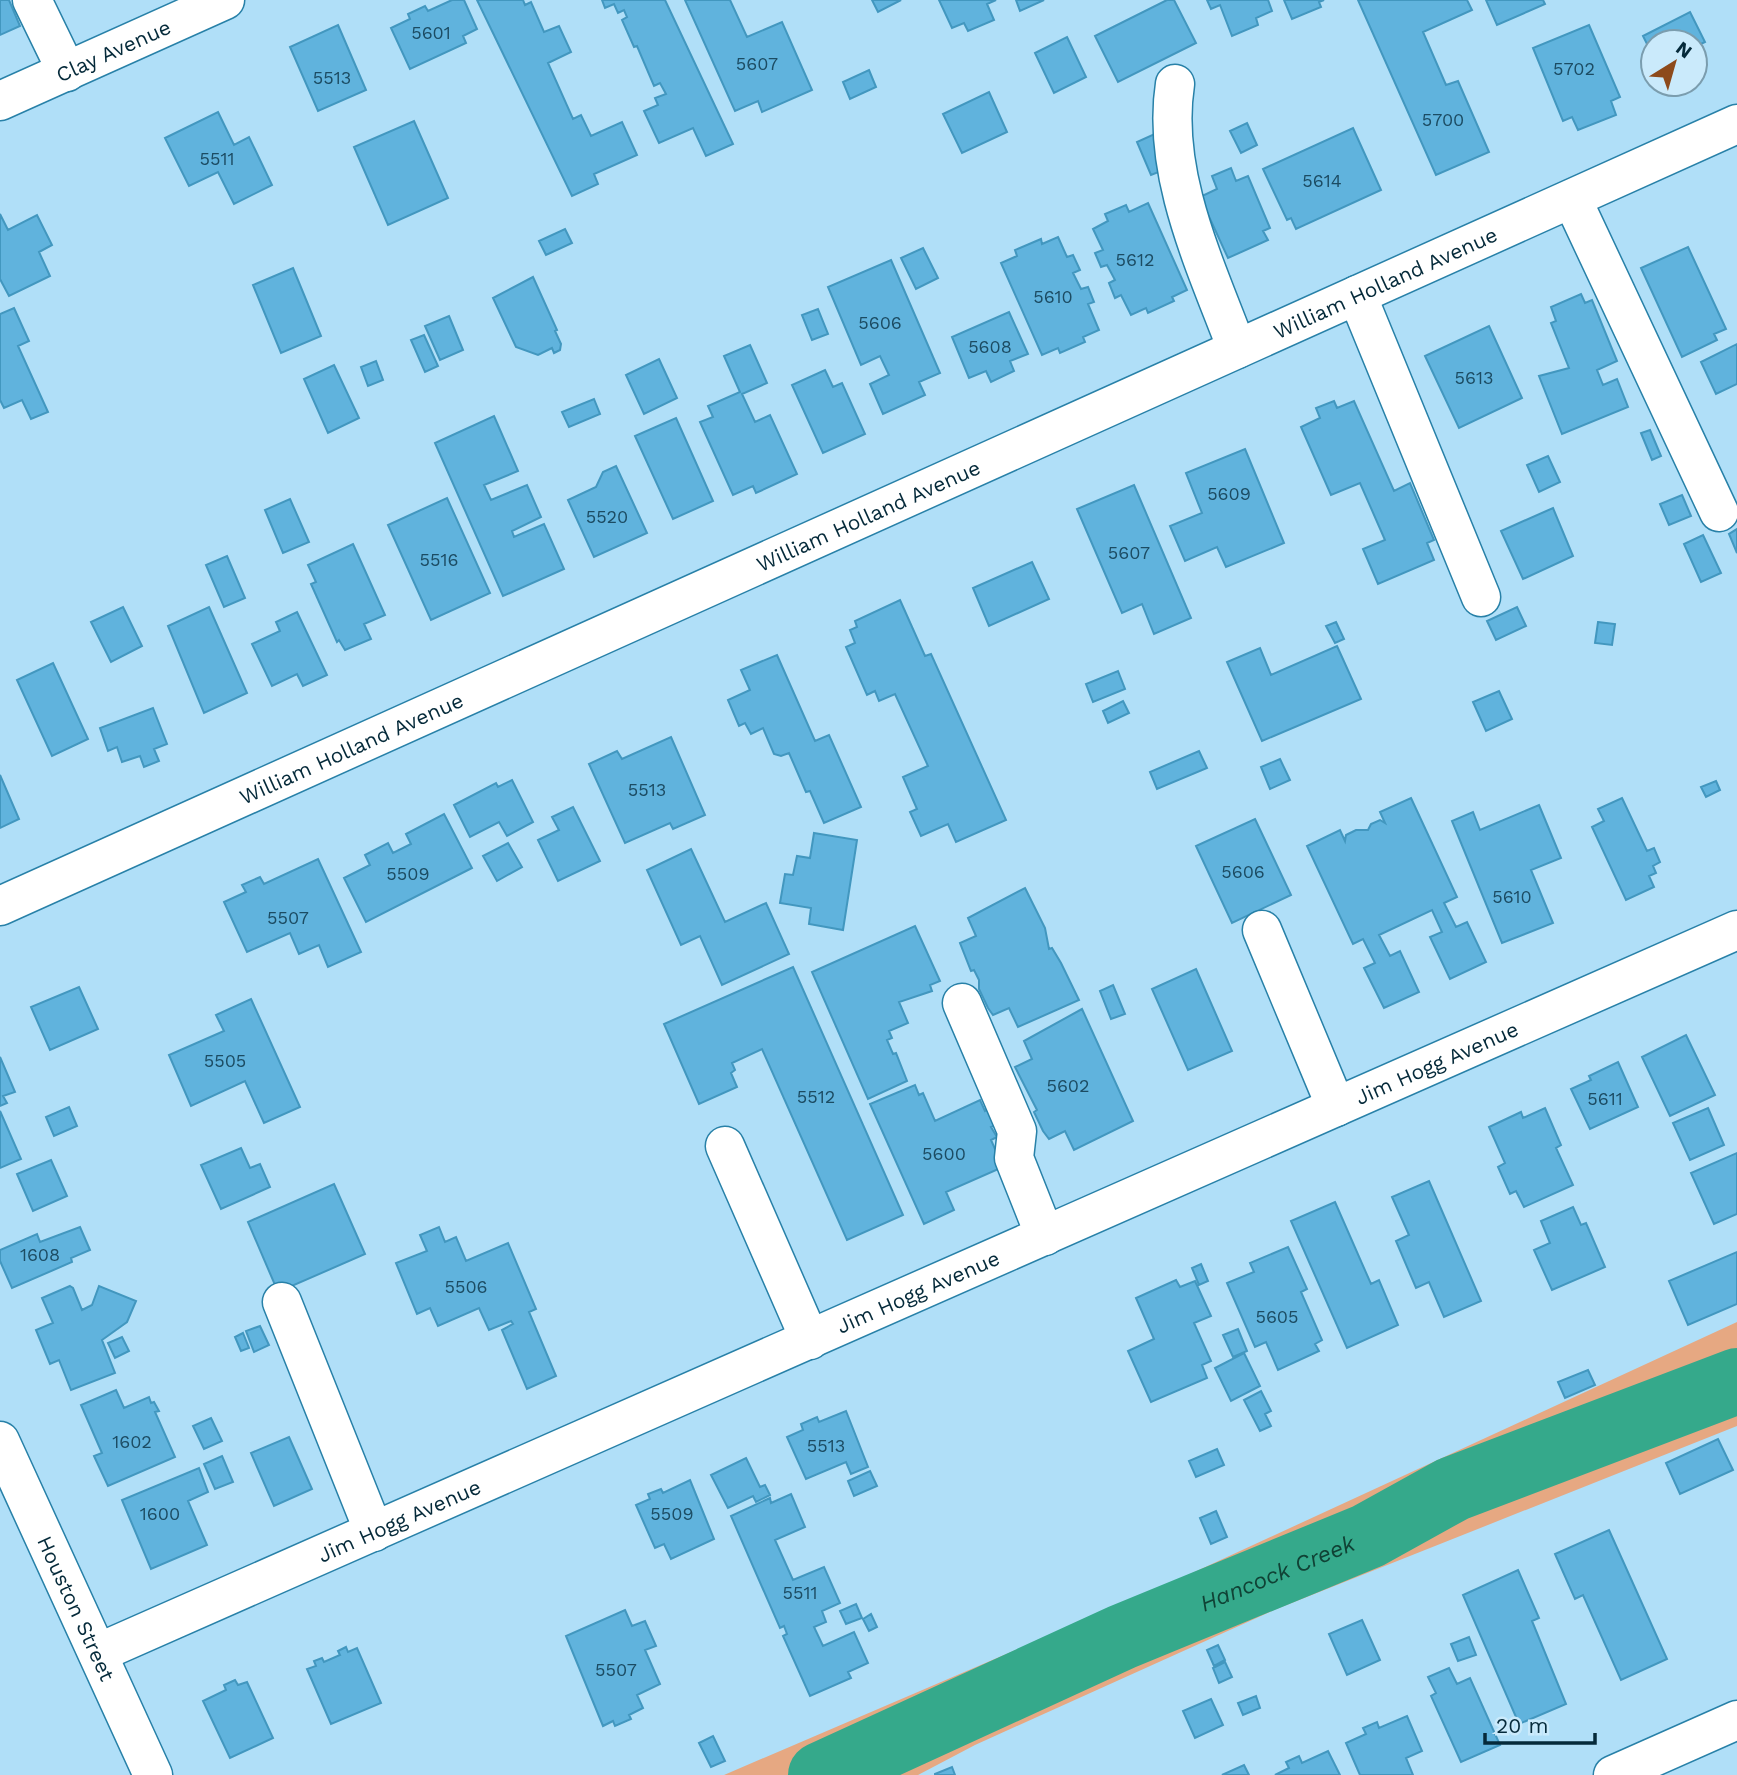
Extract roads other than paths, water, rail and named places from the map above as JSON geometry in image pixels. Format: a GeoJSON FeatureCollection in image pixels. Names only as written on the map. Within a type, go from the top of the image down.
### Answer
{"type":"FeatureCollection","features":[{"type":"Feature","properties":{"kind":"street"},"geometry":{"type":"LineString","coordinates":[[32,0],[67,72]]}},
{"type":"Feature","properties":{"kind":"street","name":"Clay Avenue"},"geometry":{"type":"LineString","coordinates":[[0,101],[225,0]]}},
{"type":"Feature","properties":{"kind":"street"},"geometry":{"type":"LineString","coordinates":[[1175,84],[1171,114],[1172,142],[1199,247],[1237,349]]}},
{"type":"Feature","properties":{"kind":"street","name":"William Holland Avenue"},"geometry":{"type":"LineString","coordinates":[[0,906],[1737,124]]}},
{"type":"Feature","properties":{"kind":"street"},"geometry":{"type":"LineString","coordinates":[[1572,199],[1719,512]]}},
{"type":"Feature","properties":{"kind":"street"},"geometry":{"type":"LineString","coordinates":[[1357,295],[1482,597]]}},
{"type":"Feature","properties":{"kind":"street"},"geometry":{"type":"LineString","coordinates":[[1262,930],[1336,1107]]}},
{"type":"Feature","properties":{"kind":"street","name":"Jim Hogg Avenue"},"geometry":{"type":"LineString","coordinates":[[98,1653],[1737,930]]}},
{"type":"Feature","properties":{"kind":"street"},"geometry":{"type":"LineString","coordinates":[[962,1003],[1017,1131],[1014,1158],[1045,1236]]}},
{"type":"Feature","properties":{"kind":"street"},"geometry":{"type":"LineString","coordinates":[[725,1146],[810,1339]]}},
{"type":"Feature","properties":{"kind":"street"},"geometry":{"type":"LineString","coordinates":[[282,1302],[374,1531]]}},
{"type":"Feature","properties":{"kind":"street","name":"Houston Street"},"geometry":{"type":"LineString","coordinates":[[0,1441],[153,1775]]}},
{"type":"Feature","properties":{"kind":"street"},"geometry":{"type":"LineString","coordinates":[[1614,1775],[1737,1720]]}},
{"type":"Feature","properties":{"kind":"waterway","name":"Hancock Creek"},"geometry":{"type":"LineString","coordinates":[[821,1775],[1122,1637],[1368,1536],[1453,1489],[1737,1381]]}}]}
